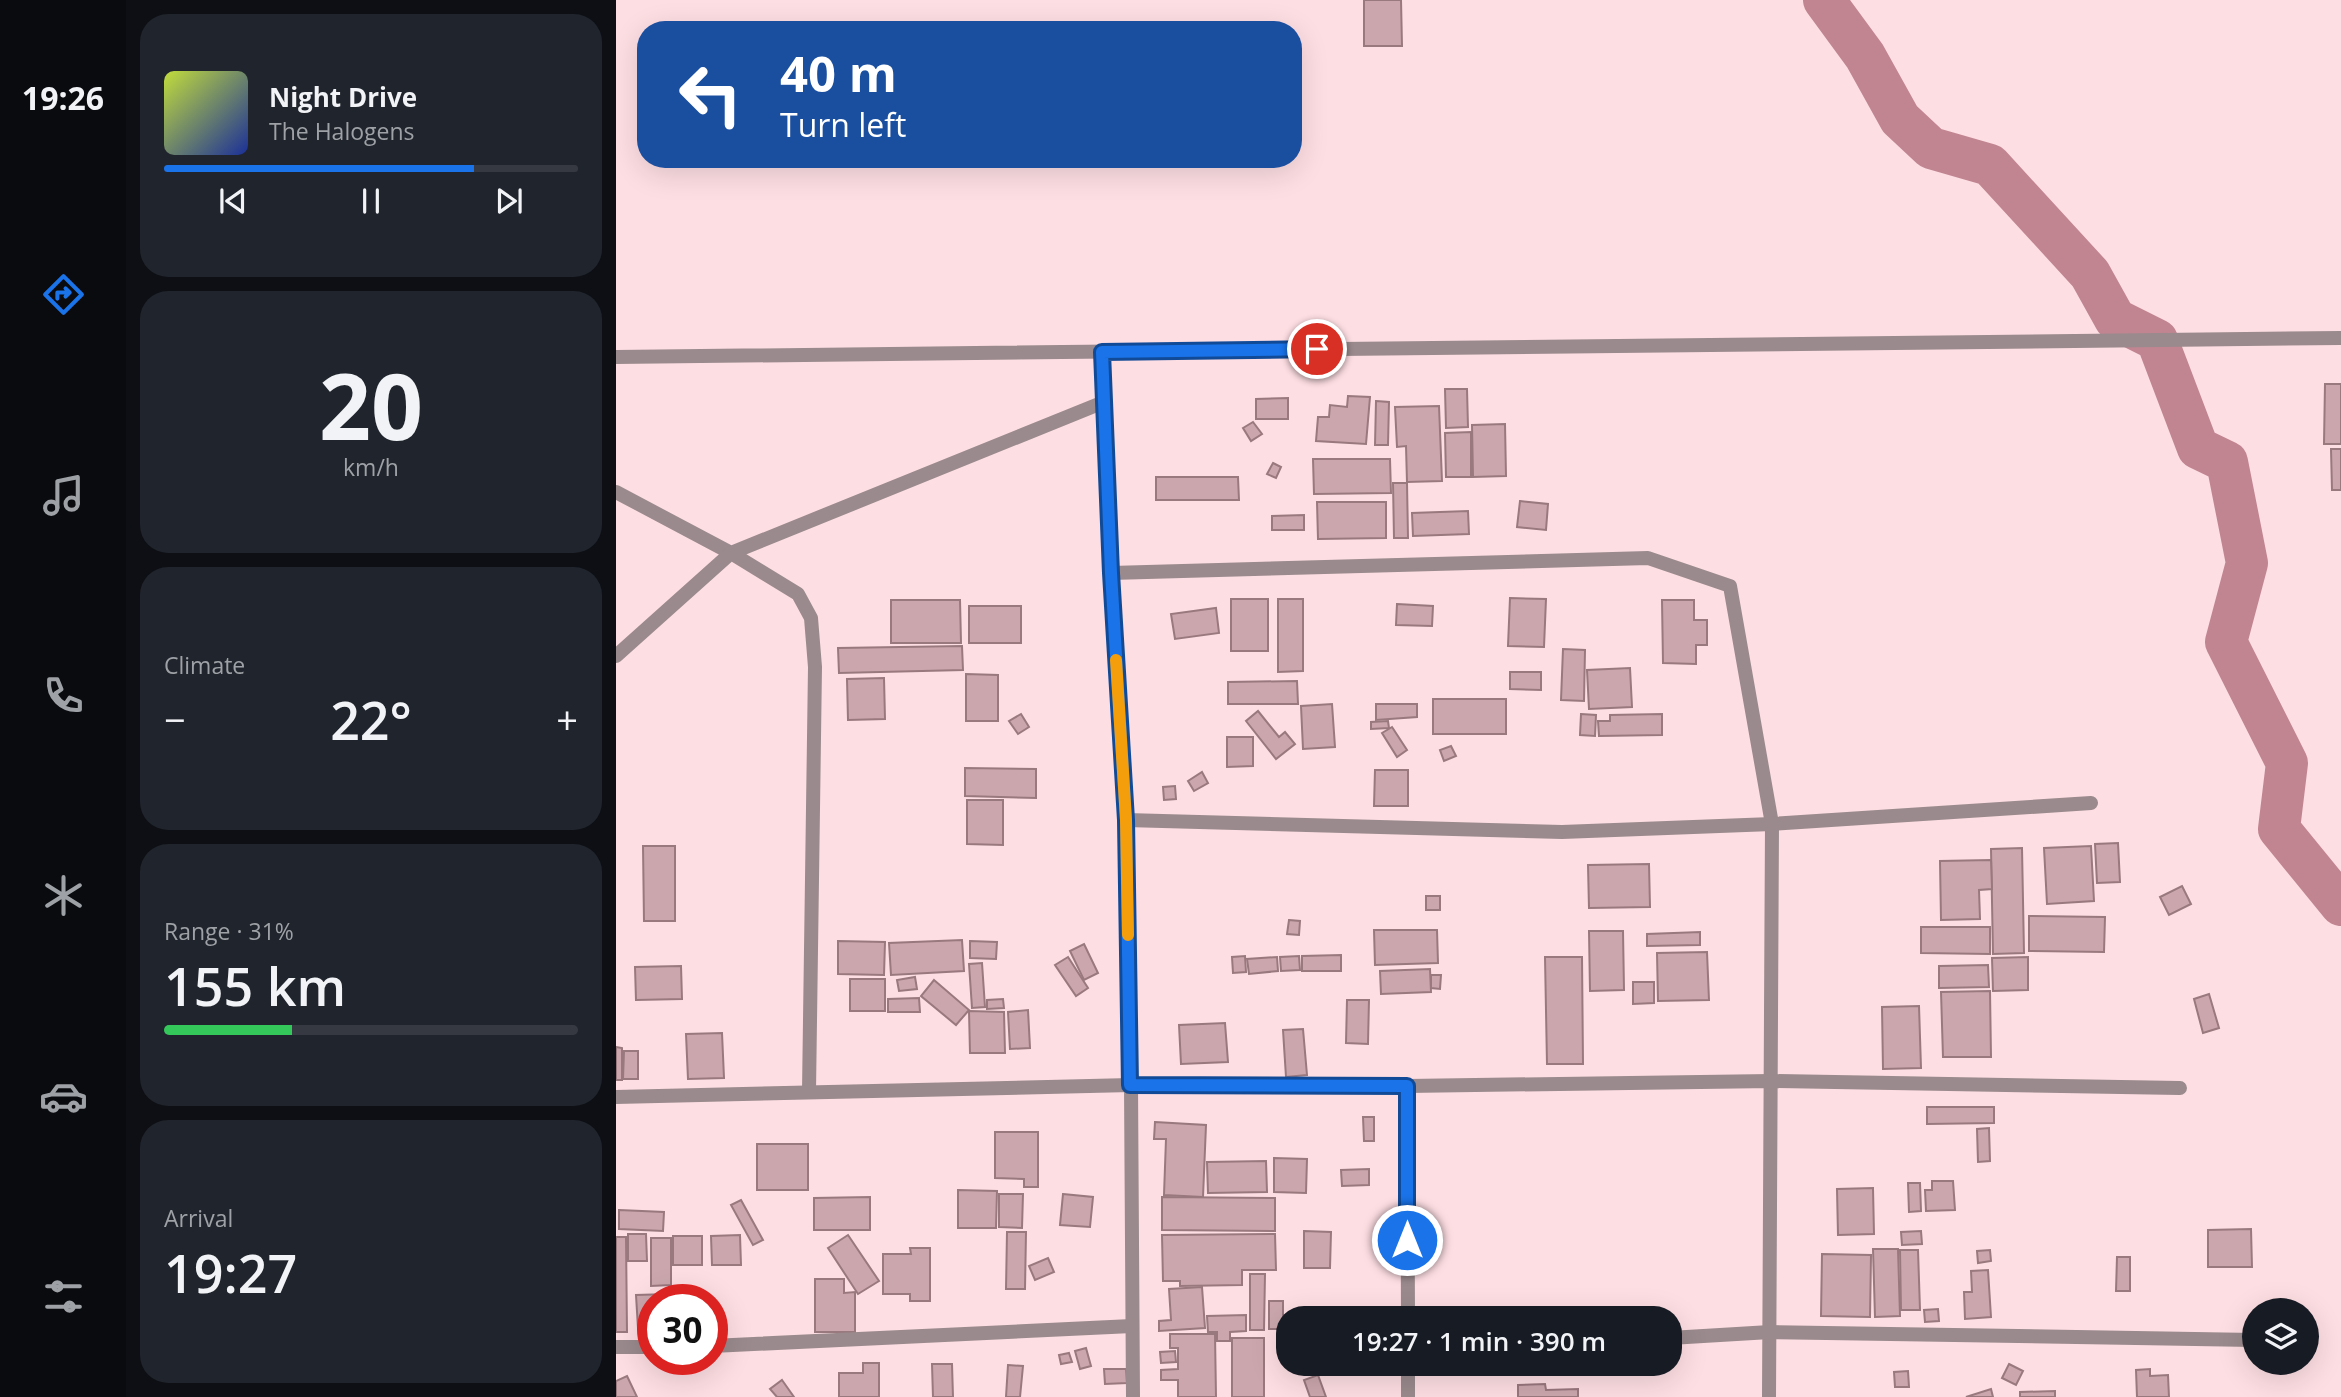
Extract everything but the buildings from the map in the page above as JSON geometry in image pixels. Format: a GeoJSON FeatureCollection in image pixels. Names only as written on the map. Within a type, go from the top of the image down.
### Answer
{"type":"FeatureCollection","features":[{"type":"Feature","properties":{"kind":"street"},"geometry":{"type":"LineString","coordinates":[[616,357],[2341,338]]}},
{"type":"Feature","properties":{"kind":"street"},"geometry":{"type":"LineString","coordinates":[[1102,352],[1111,573],[1126,820],[1133,1397]]}},
{"type":"Feature","properties":{"kind":"street"},"geometry":{"type":"LineString","coordinates":[[616,656],[731,553],[1104,402]]}},
{"type":"Feature","properties":{"kind":"street"},"geometry":{"type":"LineString","coordinates":[[616,492],[731,553],[798,594],[811,618],[815,667],[809,1091]]}},
{"type":"Feature","properties":{"kind":"street"},"geometry":{"type":"LineString","coordinates":[[1111,573],[1648,558],[1730,586],[1772,824],[1769,1397]]}},
{"type":"Feature","properties":{"kind":"street"},"geometry":{"type":"LineString","coordinates":[[1126,820],[1562,832],[1772,824],[2091,803]]}},
{"type":"Feature","properties":{"kind":"street"},"geometry":{"type":"LineString","coordinates":[[616,1097],[1130,1085],[1407,1086],[1771,1081],[2180,1088]]}},
{"type":"Feature","properties":{"kind":"street"},"geometry":{"type":"LineString","coordinates":[[1407,1086],[1408,1306]]}},
{"type":"Feature","properties":{"kind":"street"},"geometry":{"type":"LineString","coordinates":[[728,1345],[1132,1326]]}},
{"type":"Feature","properties":{"kind":"street"},"geometry":{"type":"LineString","coordinates":[[1682,1337],[1770,1332],[2242,1340]]}},
{"type":"Feature","properties":{"kind":"street"},"geometry":{"type":"LineString","coordinates":[[616,1348],[637,1347]]}},
{"type":"Feature","properties":{"kind":"street"},"geometry":{"type":"LineString","coordinates":[[1408,1376],[1408,1397]]}},
{"type":"Feature","properties":{"kind":"waterway"},"geometry":{"type":"LineString","coordinates":[[1824,0],[1865,56],[1900,119],[1931,148],[1990,165],[2090,274],[2115,319],[2157,340],[2198,448],[2227,462],[2247,563],[2226,642],[2287,763],[2279,829],[2341,905]]}},
{"type":"Feature","properties":{"kind":"slow traffic"},"geometry":{"type":"LineString","coordinates":[[1116,660],[1126,820],[1128,935]]}},
{"type":"Feature","properties":{"kind":"route"},"geometry":{"type":"LineString","coordinates":[[1317,349],[1102,352],[1111,573],[1126,820],[1130,1085],[1407,1086],[1407,1240]]}}]}
